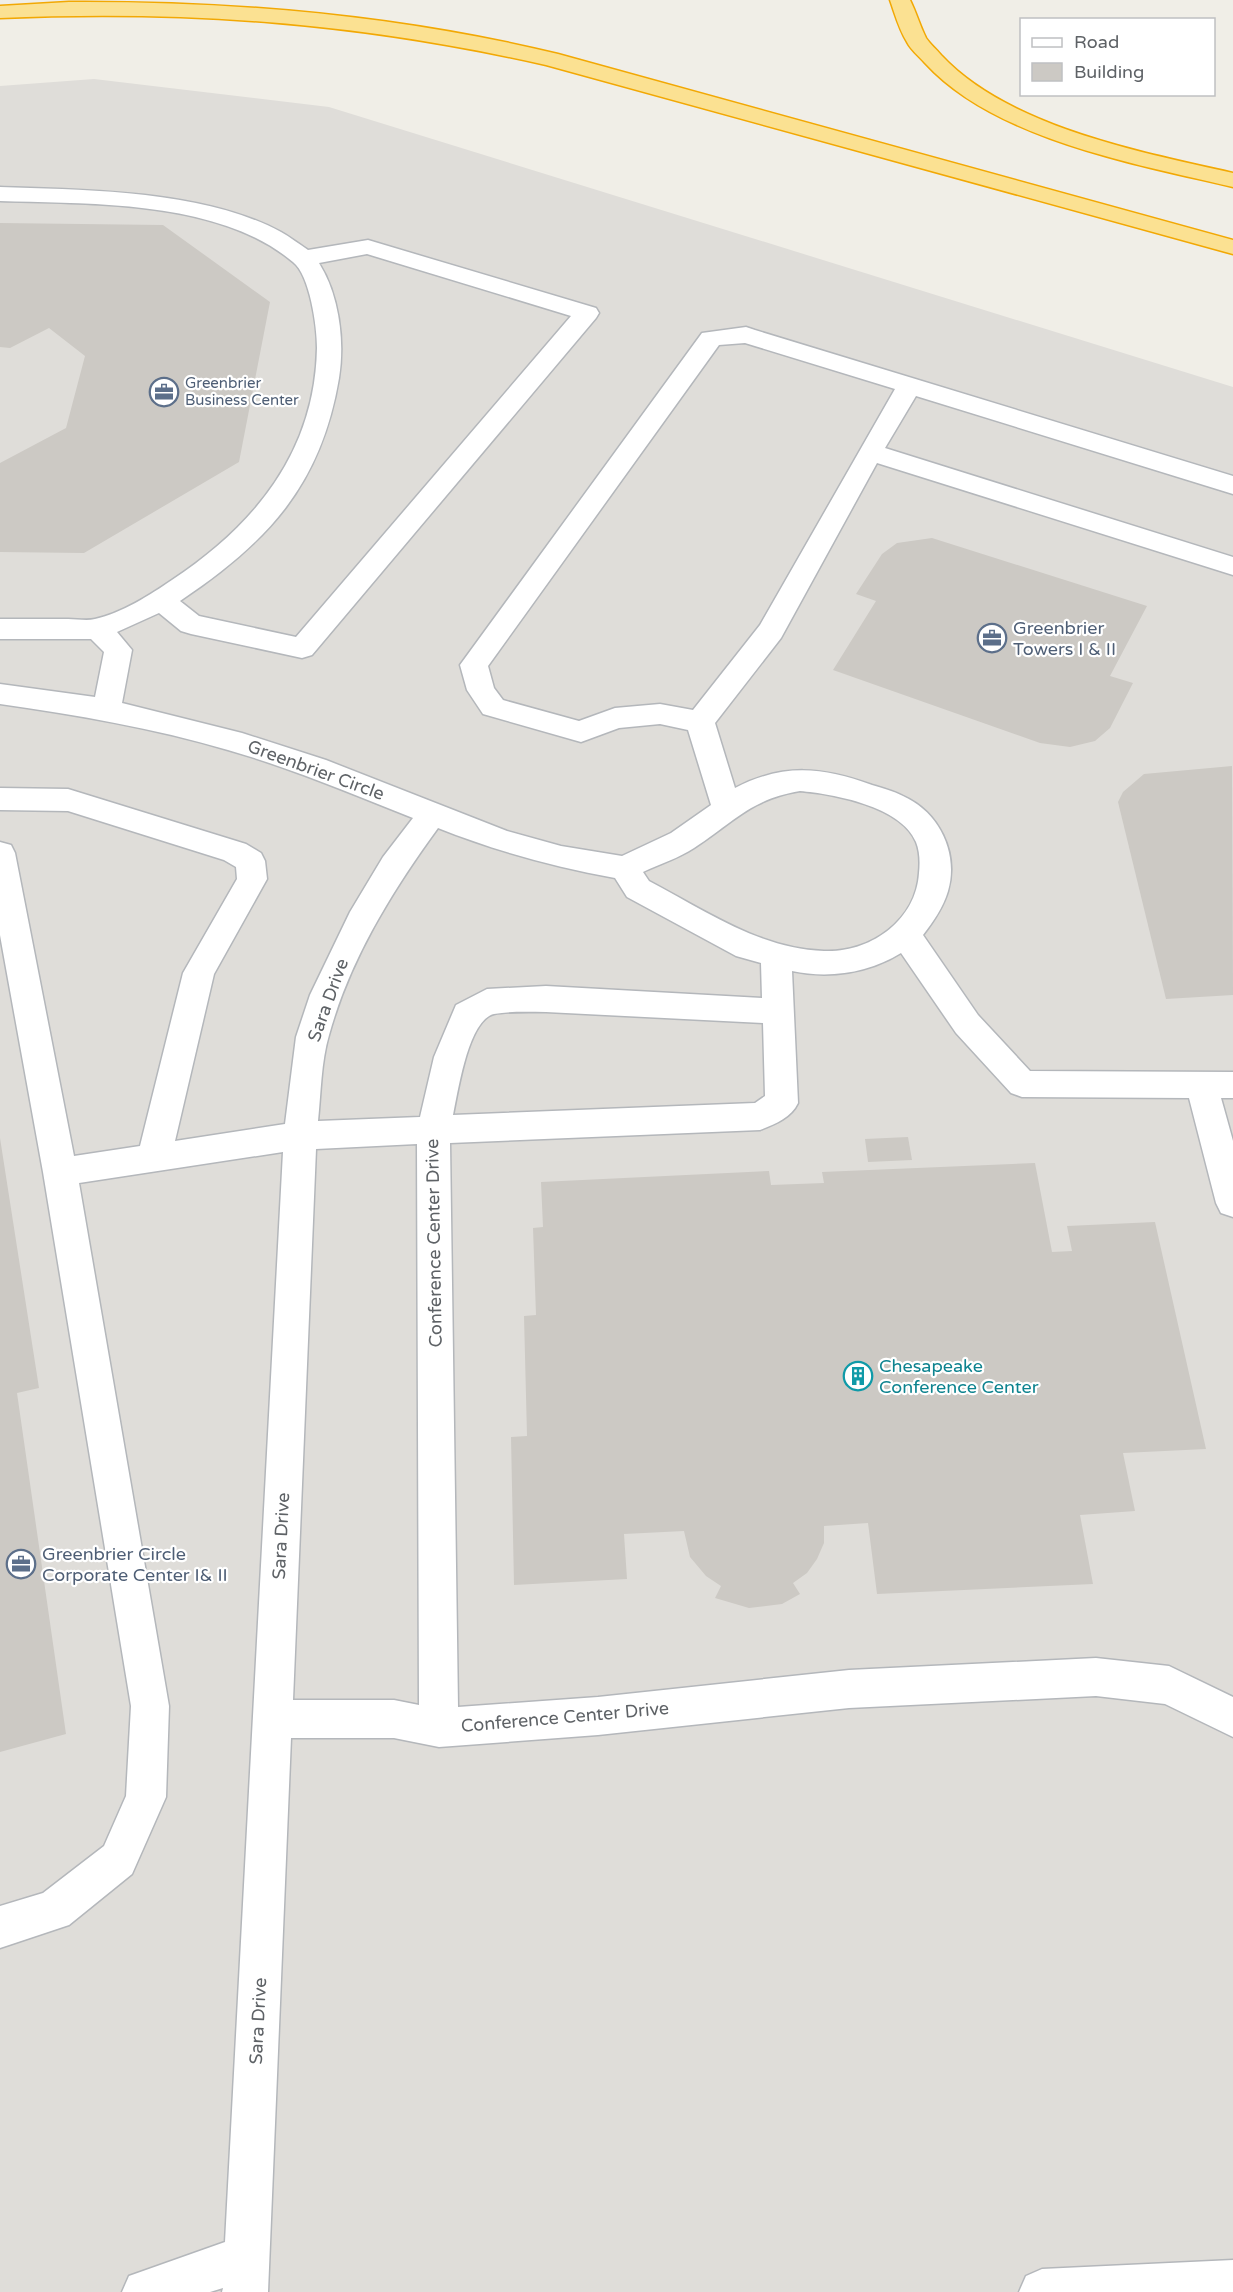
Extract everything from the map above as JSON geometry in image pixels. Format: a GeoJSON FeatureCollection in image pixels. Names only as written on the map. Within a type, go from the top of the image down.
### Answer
{"type":"FeatureCollection","features":[{"type":"Feature","properties":{"kind":"highway"},"geometry":{"type":"LineString","coordinates":[[0,3],[22,0]]}},
{"type":"Feature","properties":{"kind":"highway"},"geometry":{"type":"LineString","coordinates":[[900,0],[918,44],[964,89],[986,102],[1063,135],[1169,166],[1233,180]]}},
{"type":"Feature","properties":{"kind":"highway"},"geometry":{"type":"LineString","coordinates":[[0,12],[108,7],[189,8],[334,19],[427,32],[550,59],[1233,247]]}},
{"type":"Feature","properties":{"kind":"street"},"geometry":{"type":"LineString","coordinates":[[0,194],[105,197],[164,206],[221,218],[268,235],[304,258],[318,285],[331,342],[326,383],[305,456],[281,498],[220,561],[160,600],[98,629],[0,629]]}},
{"type":"Feature","properties":{"kind":"street"},"geometry":{"type":"LineString","coordinates":[[160,600],[191,624],[302,648],[587,313],[368,247],[304,258]]}},
{"type":"Feature","properties":{"kind":"street"},"geometry":{"type":"LineString","coordinates":[[700,722],[660,714],[615,718],[580,732],[493,707],[481,690],[474,665],[711,338],[746,335],[1233,485]]}},
{"type":"Feature","properties":{"kind":"street"},"geometry":{"type":"LineString","coordinates":[[700,722],[771,631],[870,452],[910,385]]}},
{"type":"Feature","properties":{"kind":"street"},"geometry":{"type":"LineString","coordinates":[[870,452],[1233,566]]}},
{"type":"Feature","properties":{"kind":"street"},"geometry":{"type":"LineString","coordinates":[[98,629],[118,650],[106,710]]}},
{"type":"Feature","properties":{"kind":"street","name":"Greenbrier Circle"},"geometry":{"type":"LineString","coordinates":[[0,694],[106,710],[232,740],[316,768],[500,840],[561,857],[625,868]]}},
{"type":"Feature","properties":{"kind":"street"},"geometry":{"type":"LineString","coordinates":[[700,722],[727,809]]}},
{"type":"Feature","properties":{"kind":"street"},"geometry":{"type":"LineString","coordinates":[[800,780],[835,783],[894,804],[915,819],[930,837],[935,858],[933,890],[924,912],[906,935],[878,952],[826,964],[795,960],[747,946],[638,889],[625,868],[682,841],[727,809],[747,795],[770,785],[800,780]]}},
{"type":"Feature","properties":{"kind":"street"},"geometry":{"type":"LineString","coordinates":[[0,799],[68,800],[234,852],[250,861],[252,879],[199,973],[154,1158]]}},
{"type":"Feature","properties":{"kind":"street","name":"Sara Drive"},"geometry":{"type":"LineString","coordinates":[[246,2275],[300,1136],[312,1037],[326,995],[361,920],[394,865],[433,812]]}},
{"type":"Feature","properties":{"kind":"street"},"geometry":{"type":"LineString","coordinates":[[0,853],[60,1172],[150,1706],[146,1797],[117,1860],[54,1910],[0,1927]]}},
{"type":"Feature","properties":{"kind":"street"},"geometry":{"type":"LineString","coordinates":[[906,935],[967,1024],[1023,1084],[1218,1085],[1233,1203]]}},
{"type":"Feature","properties":{"kind":"street"},"geometry":{"type":"LineString","coordinates":[[777,955],[782,1103],[760,1116],[433,1130],[450,1058],[467,1014],[487,1002],[546,999],[778,1011]]}},
{"type":"Feature","properties":{"kind":"street","name":"Conference Center Drive"},"geometry":{"type":"LineString","coordinates":[[60,1172],[300,1136],[433,1130],[439,1728],[598,1716],[849,1689],[1096,1677],[1169,1685],[1233,1718]]}},
{"type":"Feature","properties":{"kind":"street"},"geometry":{"type":"LineString","coordinates":[[272,1719],[394,1719],[439,1728]]}},
{"type":"Feature","properties":{"kind":"street"},"geometry":{"type":"LineString","coordinates":[[145,2292],[246,2275]]}},
{"type":"Feature","properties":{"kind":"street"},"geometry":{"type":"LineString","coordinates":[[1042,2292],[1233,2282]]}},
{"type":"Feature","properties":{"kind":"shaded area"},"geometry":{"type":"Polygon","coordinates":[[[94,79],[329,107],[1233,387],[1233,2292],[0,2292],[0,86],[94,79]]]}},
{"type":"Feature","properties":{"kind":"building","name":"Greenbrier Business Center"},"geometry":{"type":"Polygon","coordinates":[[[0,223],[163,225],[270,302],[239,462],[84,553],[0,552],[0,463],[66,428],[85,356],[49,328],[10,348],[0,347],[0,223]]]}},
{"type":"Feature","properties":{"kind":"building","name":"Greenbrier Towers I & II"},"geometry":{"type":"Polygon","coordinates":[[[932,538],[1147,606],[1110,676],[1133,683],[1110,728],[1095,741],[1070,747],[1040,743],[833,670],[876,601],[856,594],[882,554],[897,543],[932,538]]]}},
{"type":"Feature","properties":{"kind":"building"},"geometry":{"type":"Polygon","coordinates":[[[1232,766],[1233,995],[1166,999],[1118,802],[1123,792],[1144,774],[1232,766]]]}},
{"type":"Feature","properties":{"kind":"building"},"geometry":{"type":"Polygon","coordinates":[[[908,1137],[912,1160],[868,1162],[865,1139],[908,1137]]]}},
{"type":"Feature","properties":{"kind":"building","name":"Greenbrier Circle Corporate Center I& II"},"geometry":{"type":"Polygon","coordinates":[[[0,1138],[39,1388],[17,1393],[66,1734],[0,1752],[0,1138]]]}},
{"type":"Feature","properties":{"kind":"building","name":"Chesapeake Conference Center"},"geometry":{"type":"Polygon","coordinates":[[[1035,1163],[1052,1252],[1072,1251],[1067,1226],[1155,1222],[1206,1449],[1123,1453],[1135,1511],[1080,1515],[1093,1584],[877,1594],[868,1523],[824,1526],[824,1543],[817,1559],[807,1573],[793,1583],[800,1594],[782,1604],[749,1608],[715,1598],[721,1586],[706,1576],[690,1557],[684,1531],[624,1534],[627,1579],[514,1585],[511,1437],[527,1436],[524,1316],[536,1315],[533,1228],[543,1227],[541,1182],[769,1171],[771,1185],[824,1183],[822,1172],[1035,1163]]]}},
{"type":"Feature","properties":{"kind":"place","name":"Greenbrier Business Center"},"geometry":{"type":"Point","coordinates":[164,392]}},
{"type":"Feature","properties":{"kind":"place","name":"Greenbrier Towers I & II"},"geometry":{"type":"Point","coordinates":[992,638]}},
{"type":"Feature","properties":{"kind":"place","name":"Chesapeake Conference Center"},"geometry":{"type":"Point","coordinates":[858,1376]}},
{"type":"Feature","properties":{"kind":"place","name":"Greenbrier Circle Corporate Center I& II"},"geometry":{"type":"Point","coordinates":[21,1564]}}]}
